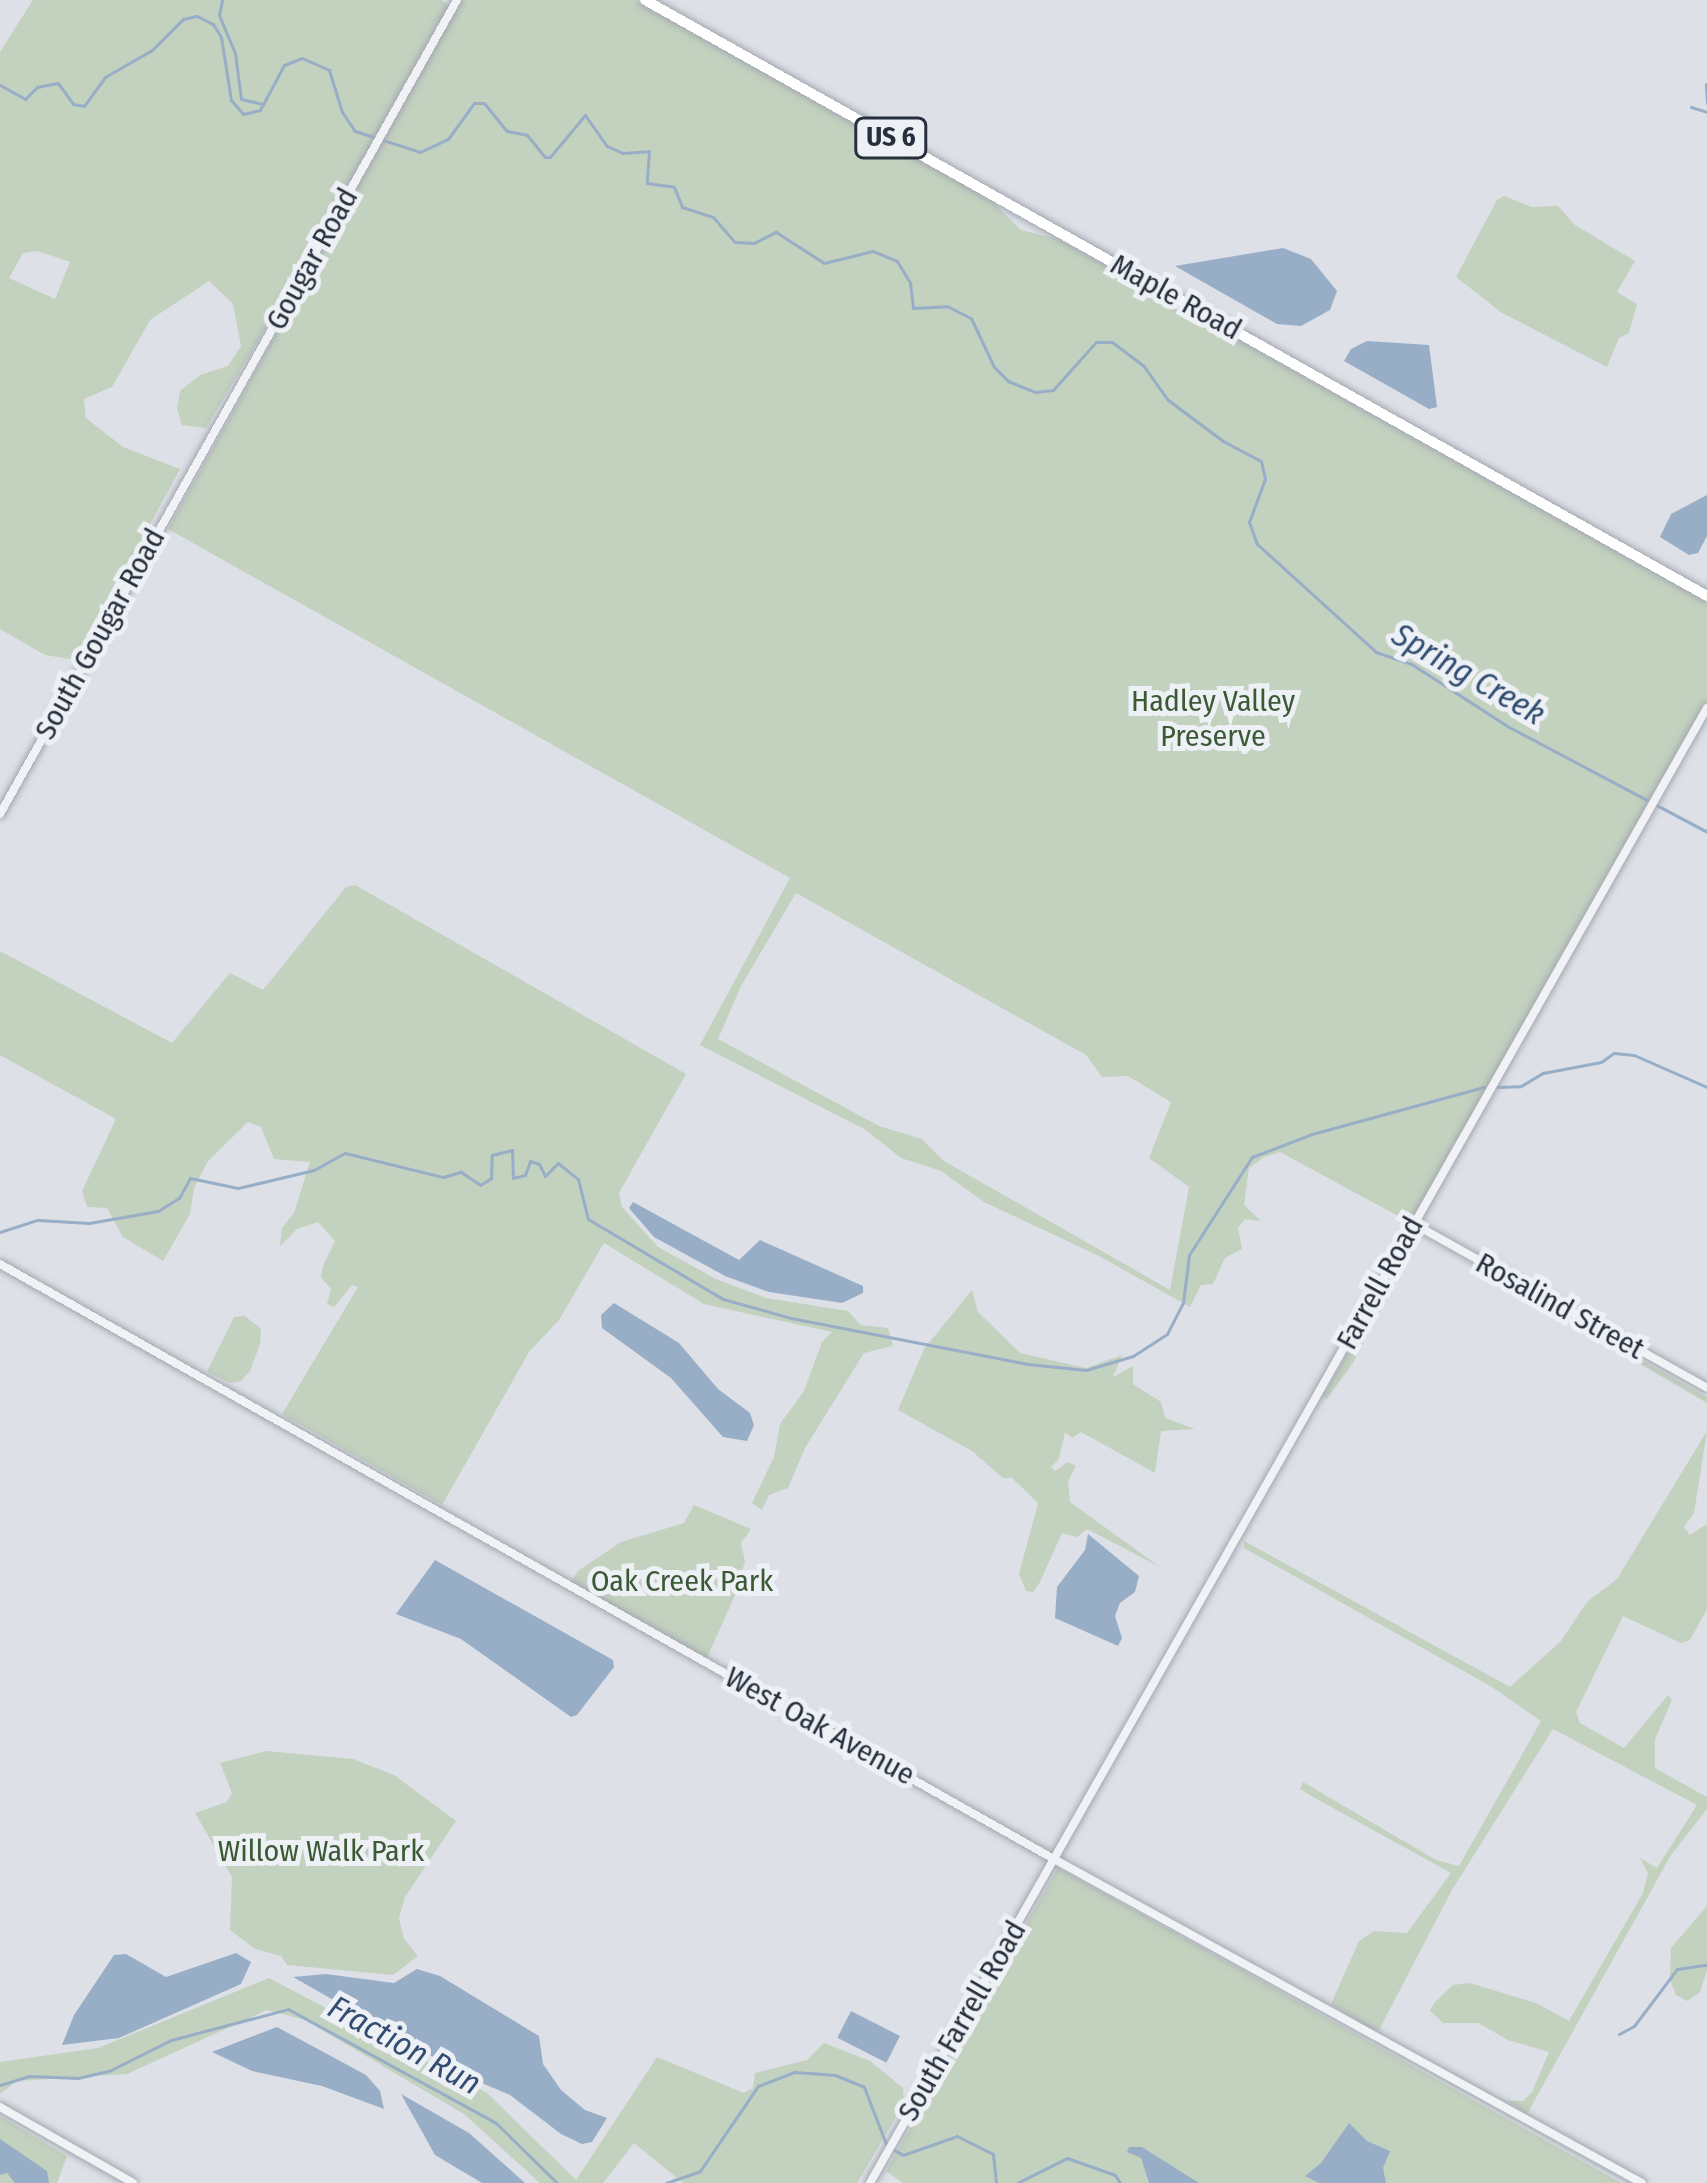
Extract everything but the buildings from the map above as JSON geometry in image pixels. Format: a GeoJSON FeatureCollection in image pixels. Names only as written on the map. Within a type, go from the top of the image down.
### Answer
{"type":"FeatureCollection","features":[{"type":"Feature","properties":{"kind":"main road","name":"Maple Road"},"geometry":{"type":"LineString","coordinates":[[645,0],[1707,596]]}},
{"type":"Feature","properties":{"kind":"street","name":"Gougar Road"},"geometry":{"type":"LineString","coordinates":[[164,518],[457,0]]}},
{"type":"Feature","properties":{"kind":"street","name":"South Gougar Road"},"geometry":{"type":"LineString","coordinates":[[0,814],[164,518]]}},
{"type":"Feature","properties":{"kind":"street","name":"Farrell Road"},"geometry":{"type":"LineString","coordinates":[[1054,1859],[1707,708]]}},
{"type":"Feature","properties":{"kind":"street","name":"Rosalind Street"},"geometry":{"type":"LineString","coordinates":[[1414,1224],[1707,1388]]}},
{"type":"Feature","properties":{"kind":"street","name":"West Oak Avenue"},"geometry":{"type":"LineString","coordinates":[[0,1264],[1054,1859],[1642,2183]]}},
{"type":"Feature","properties":{"kind":"street","name":"South Farrell Road"},"geometry":{"type":"LineString","coordinates":[[869,2183],[1054,1859]]}},
{"type":"Feature","properties":{"kind":"street"},"geometry":{"type":"LineString","coordinates":[[0,2107],[133,2183]]}},
{"type":"Feature","properties":{"kind":"green space"},"geometry":{"type":"Polygon","coordinates":[[[33,0],[441,0],[450,5],[297,280],[287,276],[287,292],[206,428],[182,425],[177,409],[180,391],[200,375],[228,366],[241,346],[233,304],[209,281],[150,320],[112,387],[84,399],[86,418],[123,447],[180,469],[76,660],[45,655],[0,629],[0,52],[33,0]],[[38,251],[23,253],[9,278],[55,299],[70,262],[38,251]]]}},
{"type":"Feature","properties":{"kind":"green space","name":"Hadley Valley Preserve"},"geometry":{"type":"Polygon","coordinates":[[[461,0],[636,0],[990,199],[1021,230],[1058,239],[1707,602],[1707,703],[1411,1223],[1280,1152],[1264,1157],[1249,1168],[1244,1205],[1261,1221],[1245,1219],[1238,1228],[1242,1249],[1225,1258],[1213,1284],[1201,1285],[1190,1307],[1099,1256],[984,1202],[941,1171],[901,1158],[866,1130],[700,1045],[790,878],[168,529],[461,0]],[[796,893],[741,986],[718,1039],[879,1126],[922,1139],[944,1161],[1170,1290],[1189,1187],[1149,1158],[1171,1102],[1128,1076],[1102,1077],[1086,1055],[796,893]]]}},
{"type":"Feature","properties":{"kind":"green space"},"geometry":{"type":"Polygon","coordinates":[[[1504,196],[1532,207],[1558,206],[1575,225],[1635,261],[1617,292],[1637,304],[1629,333],[1619,338],[1607,367],[1502,313],[1456,277],[1497,200],[1504,196]]]}},
{"type":"Feature","properties":{"kind":"green space"},"geometry":{"type":"Polygon","coordinates":[[[355,885],[686,1074],[619,1193],[622,1207],[658,1247],[716,1279],[766,1298],[848,1311],[861,1325],[888,1328],[893,1346],[864,1353],[805,1448],[788,1488],[769,1495],[762,1510],[752,1503],[774,1457],[780,1424],[804,1391],[822,1342],[832,1332],[704,1304],[604,1243],[559,1320],[529,1352],[442,1505],[282,1414],[358,1287],[352,1285],[334,1307],[327,1304],[331,1289],[321,1277],[335,1241],[318,1222],[297,1229],[280,1246],[282,1228],[294,1213],[310,1162],[274,1159],[261,1127],[248,1122],[208,1161],[194,1188],[190,1214],[163,1261],[123,1237],[107,1208],[87,1207],[82,1191],[116,1119],[0,1055],[0,951],[172,1043],[230,973],[263,990],[346,887],[355,885]]]}},
{"type":"Feature","properties":{"kind":"green space"},"geometry":{"type":"Polygon","coordinates":[[[1412,1252],[1353,1363],[1326,1400],[1323,1396],[1348,1352],[1406,1253],[1412,1252]]]}},
{"type":"Feature","properties":{"kind":"green space"},"geometry":{"type":"Polygon","coordinates":[[[972,1290],[978,1312],[1020,1353],[1086,1368],[1122,1355],[1113,1377],[1133,1366],[1133,1384],[1161,1402],[1165,1418],[1195,1429],[1161,1431],[1155,1473],[1081,1432],[1072,1438],[1065,1432],[1059,1459],[1051,1467],[1055,1471],[1068,1462],[1076,1466],[1068,1481],[1070,1502],[1160,1567],[1087,1529],[1077,1537],[1062,1533],[1040,1582],[1033,1592],[1026,1591],[1019,1574],[1038,1503],[972,1451],[898,1410],[924,1349],[972,1290]]]}},
{"type":"Feature","properties":{"kind":"green space"},"geometry":{"type":"Polygon","coordinates":[[[1546,1309],[1707,1397],[1707,1403],[1546,1309]]]}},
{"type":"Feature","properties":{"kind":"green space"},"geometry":{"type":"Polygon","coordinates":[[[245,1316],[261,1329],[260,1344],[250,1371],[241,1381],[230,1383],[207,1372],[234,1317],[245,1316]]]}},
{"type":"Feature","properties":{"kind":"green space"},"geometry":{"type":"Polygon","coordinates":[[[1707,1431],[1694,1513],[1684,1527],[1690,1535],[1707,1524],[1707,1609],[1690,1640],[1681,1643],[1623,1616],[1576,1712],[1580,1723],[1624,1748],[1668,1695],[1672,1700],[1655,1739],[1655,1768],[1707,1797],[1707,1809],[1671,1855],[1527,2114],[1507,2101],[1523,2101],[1532,2092],[1549,2052],[1508,2040],[1478,2023],[1443,2023],[1430,2011],[1434,2003],[1453,1985],[1470,1983],[1536,2003],[1569,2021],[1643,1893],[1648,1873],[1640,1858],[1657,1868],[1697,1805],[1553,1729],[1452,1890],[1379,2030],[1372,2031],[1331,2004],[1359,1941],[1374,1931],[1407,1933],[1451,1873],[1300,1789],[1303,1782],[1436,1860],[1459,1866],[1541,1721],[1492,1687],[1244,1548],[1244,1541],[1510,1687],[1561,1641],[1587,1602],[1617,1579],[1707,1431]]]}},
{"type":"Feature","properties":{"kind":"green space","name":"Oak Creek Park"},"geometry":{"type":"Polygon","coordinates":[[[694,1505],[751,1529],[741,1543],[745,1561],[736,1593],[706,1660],[570,1583],[578,1571],[621,1542],[684,1523],[694,1505]]]}},
{"type":"Feature","properties":{"kind":"green space","name":"Willow Walk Park"},"geometry":{"type":"Polygon","coordinates":[[[266,1751],[353,1759],[394,1775],[456,1821],[405,1897],[399,1918],[404,1939],[418,1956],[393,1975],[287,1965],[281,1956],[255,1949],[230,1930],[232,1877],[195,1813],[227,1802],[232,1793],[220,1763],[266,1751]]]}},
{"type":"Feature","properties":{"kind":"green space"},"geometry":{"type":"Polygon","coordinates":[[[1058,1868],[1621,2183],[903,2183],[886,2171],[1058,1868]]]}},
{"type":"Feature","properties":{"kind":"green space"},"geometry":{"type":"Polygon","coordinates":[[[1707,1906],[1707,1970],[1700,1992],[1687,2001],[1676,1995],[1670,1980],[1671,1948],[1707,1906]]]}},
{"type":"Feature","properties":{"kind":"green space"},"geometry":{"type":"Polygon","coordinates":[[[269,1978],[487,2093],[576,2180],[657,2057],[744,2093],[753,2088],[755,2073],[807,2060],[824,2043],[870,2061],[903,2088],[904,2103],[857,2183],[683,2183],[634,2143],[603,2183],[540,2183],[464,2114],[305,2020],[267,2010],[127,2074],[17,2081],[0,2094],[0,2062],[98,2048],[269,1978]]]}},
{"type":"Feature","properties":{"kind":"green space"},"geometry":{"type":"Polygon","coordinates":[[[0,2116],[67,2156],[57,2183],[0,2183],[0,2116]]]}},
{"type":"Feature","properties":{"kind":"water"},"geometry":{"type":"Polygon","coordinates":[[[1283,248],[1311,259],[1337,291],[1330,310],[1301,326],[1277,324],[1175,266],[1283,248]]]}},
{"type":"Feature","properties":{"kind":"water"},"geometry":{"type":"Polygon","coordinates":[[[1367,341],[1429,345],[1437,407],[1429,409],[1344,361],[1351,349],[1367,341]]]}},
{"type":"Feature","properties":{"kind":"water"},"geometry":{"type":"Polygon","coordinates":[[[1707,495],[1707,536],[1698,553],[1689,555],[1660,537],[1671,514],[1707,495]]]}},
{"type":"Feature","properties":{"kind":"water"},"geometry":{"type":"Polygon","coordinates":[[[633,1202],[739,1260],[760,1240],[863,1286],[863,1293],[842,1303],[769,1292],[725,1276],[654,1237],[629,1208],[633,1202]]]}},
{"type":"Feature","properties":{"kind":"water"},"geometry":{"type":"Polygon","coordinates":[[[614,1303],[679,1343],[718,1389],[750,1413],[754,1425],[747,1441],[723,1437],[671,1378],[602,1328],[601,1315],[614,1303]]]}},
{"type":"Feature","properties":{"kind":"water"},"geometry":{"type":"Polygon","coordinates":[[[1088,1534],[1139,1576],[1135,1592],[1120,1603],[1115,1616],[1122,1638],[1118,1646],[1055,1618],[1057,1587],[1085,1550],[1088,1534]]]}},
{"type":"Feature","properties":{"kind":"water"},"geometry":{"type":"Polygon","coordinates":[[[435,1560],[613,1660],[614,1667],[577,1715],[571,1717],[461,1639],[396,1614],[435,1560]]]}},
{"type":"Feature","properties":{"kind":"water"},"geometry":{"type":"Polygon","coordinates":[[[236,1953],[251,1962],[241,1984],[119,2038],[62,2045],[74,2015],[114,1955],[126,1954],[166,1977],[236,1953]]]}},
{"type":"Feature","properties":{"kind":"water"},"geometry":{"type":"Polygon","coordinates":[[[417,1969],[440,1976],[539,2036],[543,2064],[561,2090],[585,2110],[607,2118],[592,2142],[582,2144],[561,2134],[510,2095],[470,2078],[293,1977],[326,1974],[394,1983],[417,1969]]]}},
{"type":"Feature","properties":{"kind":"water"},"geometry":{"type":"Polygon","coordinates":[[[851,2011],[900,2036],[886,2063],[837,2038],[851,2011]]]}},
{"type":"Feature","properties":{"kind":"water"},"geometry":{"type":"Polygon","coordinates":[[[277,2027],[366,2075],[380,2091],[384,2109],[322,2086],[252,2071],[212,2052],[277,2027]]]}},
{"type":"Feature","properties":{"kind":"water"},"geometry":{"type":"Polygon","coordinates":[[[401,2094],[469,2133],[525,2183],[482,2183],[435,2155],[401,2094]]]}},
{"type":"Feature","properties":{"kind":"water"},"geometry":{"type":"Polygon","coordinates":[[[1349,2123],[1367,2141],[1390,2151],[1383,2168],[1386,2183],[1319,2183],[1305,2176],[1321,2163],[1349,2123]]]}},
{"type":"Feature","properties":{"kind":"water"},"geometry":{"type":"Polygon","coordinates":[[[0,2139],[47,2171],[49,2183],[15,2183],[7,2173],[0,2175],[0,2139]]]}},
{"type":"Feature","properties":{"kind":"water"},"geometry":{"type":"Polygon","coordinates":[[[1129,2147],[1142,2147],[1199,2183],[1149,2183],[1141,2158],[1127,2152],[1129,2147]]]}},
{"type":"Feature","properties":{"kind":"waterway"},"geometry":{"type":"LineString","coordinates":[[222,0],[219,15],[235,53],[241,99],[263,104]]}},
{"type":"Feature","properties":{"kind":"waterway","name":"Spring Creek"},"geometry":{"type":"LineString","coordinates":[[0,85],[25,99],[37,87],[58,83],[73,104],[84,106],[105,77],[152,50],[183,19],[197,16],[213,24],[221,37],[231,100],[243,114],[260,110],[284,65],[302,58],[329,70],[342,112],[355,131],[420,152],[448,139],[474,103],[484,103],[507,131],[527,135],[545,157],[550,157],[585,115],[607,146],[623,153],[649,151],[647,183],[674,187],[682,207],[713,217],[735,242],[754,243],[776,232],[824,263],[873,251],[897,261],[910,283],[913,308],[947,306],[971,318],[994,367],[1008,381],[1035,392],[1053,390],[1096,342],[1112,342],[1143,365],[1168,400],[1223,441],[1261,461],[1265,479],[1249,522],[1257,544],[1376,652],[1413,665],[1509,727],[1707,832]]}},
{"type":"Feature","properties":{"kind":"waterway"},"geometry":{"type":"LineString","coordinates":[[1706,84],[1707,103]]}},
{"type":"Feature","properties":{"kind":"waterway"},"geometry":{"type":"LineString","coordinates":[[1691,107],[1707,112]]}},
{"type":"Feature","properties":{"kind":"waterway"},"geometry":{"type":"LineString","coordinates":[[1497,1087],[1521,1086],[1543,1073],[1601,1062],[1614,1053],[1634,1055],[1707,1087]]}},
{"type":"Feature","properties":{"kind":"waterway"},"geometry":{"type":"LineString","coordinates":[[0,1232],[38,1220],[89,1223],[158,1211],[179,1198],[190,1178],[238,1188],[314,1170],[345,1153],[443,1177],[461,1172],[480,1185],[491,1178],[492,1155],[512,1150],[513,1178],[525,1175],[530,1161],[539,1164],[545,1176],[558,1163],[578,1179],[588,1219],[723,1299],[791,1318],[1028,1364],[1086,1370],[1133,1356],[1167,1334],[1183,1303],[1189,1255],[1252,1157],[1312,1134],[1484,1087]]}},
{"type":"Feature","properties":{"kind":"waterway"},"geometry":{"type":"LineString","coordinates":[[1619,2034],[1634,2026],[1677,1969],[1707,1965]]}},
{"type":"Feature","properties":{"kind":"waterway","name":"Fraction Run"},"geometry":{"type":"LineString","coordinates":[[0,2085],[30,2076],[78,2078],[109,2071],[171,2040],[288,2009],[496,2123],[557,2183]]}},
{"type":"Feature","properties":{"kind":"waterway","name":"Fraction Run"},"geometry":{"type":"LineString","coordinates":[[666,2183],[700,2171],[758,2086],[795,2072],[835,2075],[864,2087],[886,2144]]}},
{"type":"Feature","properties":{"kind":"waterway","name":"Fraction Run"},"geometry":{"type":"LineString","coordinates":[[894,2150],[903,2155],[957,2136],[993,2154],[996,2183]]}},
{"type":"Feature","properties":{"kind":"waterway","name":"Fraction Run"},"geometry":{"type":"LineString","coordinates":[[1017,2183],[1067,2158],[1115,2175],[1120,2183]]}}]}
